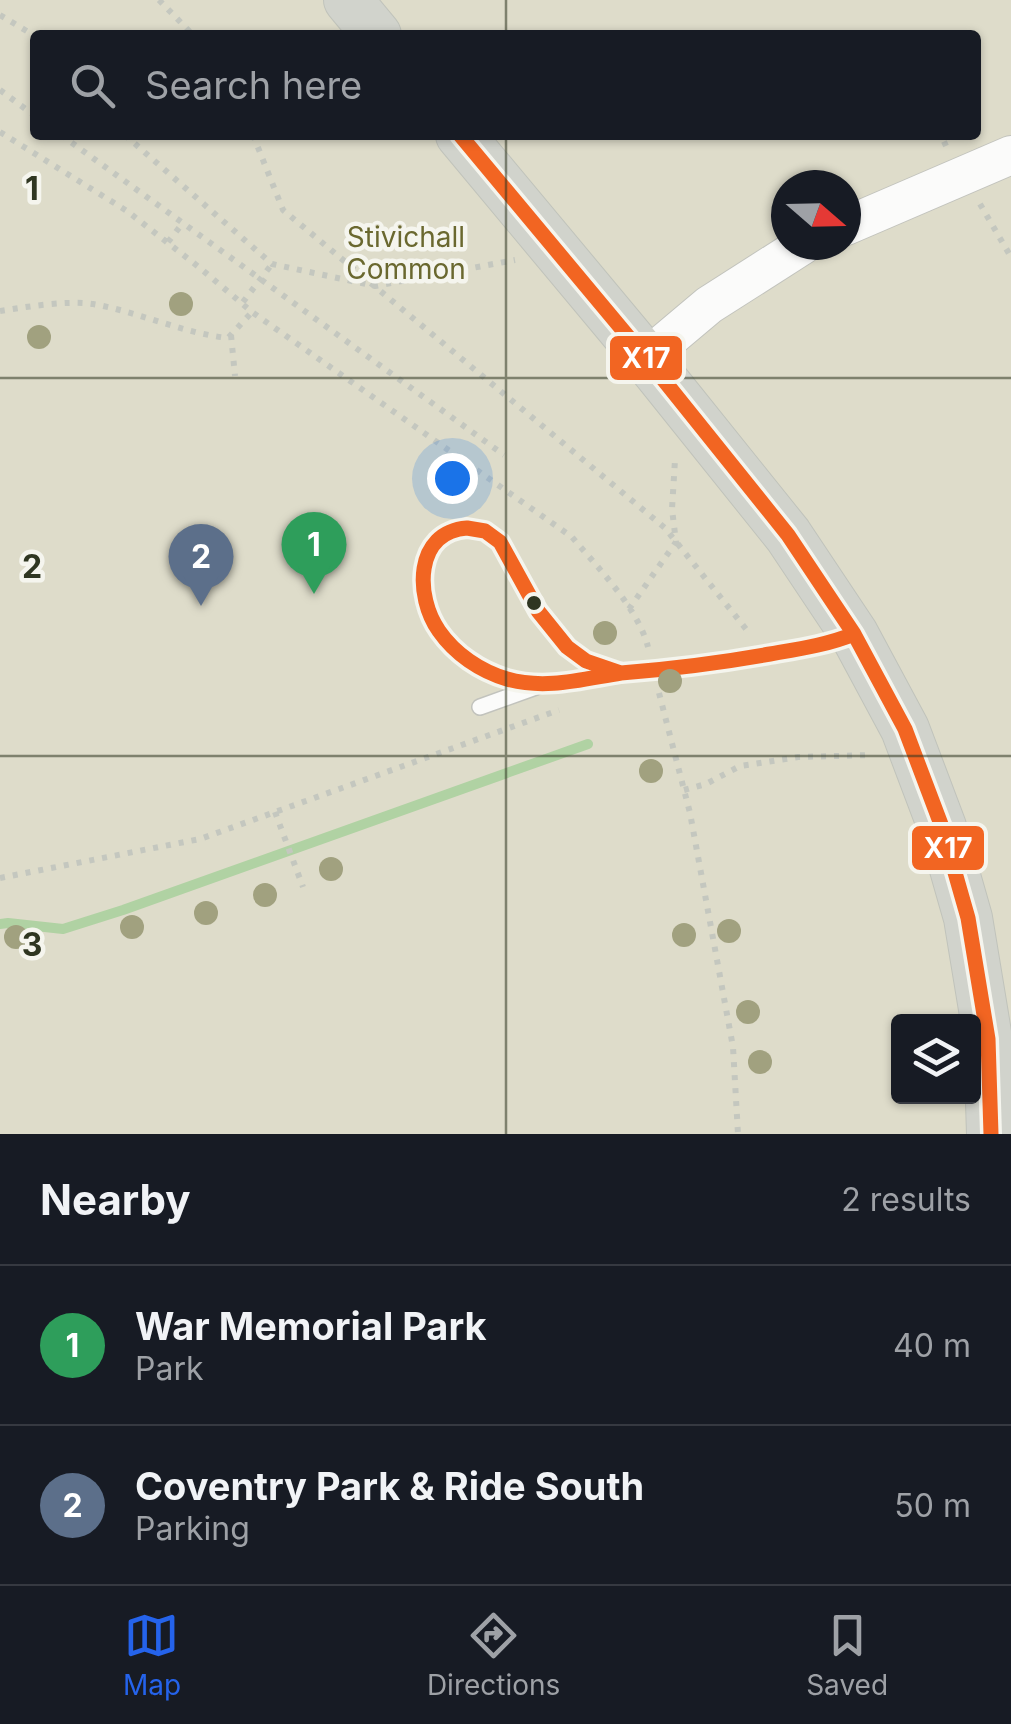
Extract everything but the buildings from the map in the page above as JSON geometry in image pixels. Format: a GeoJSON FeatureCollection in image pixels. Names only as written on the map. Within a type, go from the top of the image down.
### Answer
{"type":"FeatureCollection","features":[{"type":"Feature","properties":{"kind":"main road"},"geometry":{"type":"LineString","coordinates":[[348,0],[373,30]]}},
{"type":"Feature","properties":{"kind":"main road"},"geometry":{"type":"LineString","coordinates":[[464,140],[788,535],[854,634],[905,728],[942,827],[968,918],[988,1038],[990,1134]]}},
{"type":"Feature","properties":{"kind":"street"},"geometry":{"type":"LineString","coordinates":[[861,220],[1011,156]]}},
{"type":"Feature","properties":{"kind":"street"},"geometry":{"type":"LineString","coordinates":[[646,358],[709,304],[779,260]]}},
{"type":"Feature","properties":{"kind":"lane"},"geometry":{"type":"LineString","coordinates":[[540,686],[481,670],[453,648],[433,622],[422,588],[423,566],[431,547],[442,535],[456,528],[472,528],[488,532],[501,542],[531,600],[567,648],[588,664],[621,673],[656,678],[832,643],[854,634]]}},
{"type":"Feature","properties":{"kind":"lane"},"geometry":{"type":"LineString","coordinates":[[480,707],[540,686],[621,673]]}},
{"type":"Feature","properties":{"kind":"path"},"geometry":{"type":"LineString","coordinates":[[159,0],[188,30]]}},
{"type":"Feature","properties":{"kind":"path"},"geometry":{"type":"LineString","coordinates":[[0,15],[30,33]]}},
{"type":"Feature","properties":{"kind":"path"},"geometry":{"type":"LineString","coordinates":[[0,90],[30,112]]}},
{"type":"Feature","properties":{"kind":"path"},"geometry":{"type":"LineString","coordinates":[[0,132],[127,211],[252,312],[572,537],[613,586],[644,633],[684,790],[733,1047],[738,1134]]}},
{"type":"Feature","properties":{"kind":"path"},"geometry":{"type":"LineString","coordinates":[[69,140],[504,456]]}},
{"type":"Feature","properties":{"kind":"path"},"geometry":{"type":"LineString","coordinates":[[131,140],[272,264],[375,286],[513,261],[544,237]]}},
{"type":"Feature","properties":{"kind":"path"},"geometry":{"type":"LineString","coordinates":[[255,140],[283,210],[665,528],[766,654]]}},
{"type":"Feature","properties":{"kind":"path"},"geometry":{"type":"LineString","coordinates":[[168,242],[182,224]]}},
{"type":"Feature","properties":{"kind":"path"},"geometry":{"type":"LineString","coordinates":[[243,302],[272,264]]}},
{"type":"Feature","properties":{"kind":"path"},"geometry":{"type":"LineString","coordinates":[[0,311],[88,303],[228,338],[252,312]]}},
{"type":"Feature","properties":{"kind":"path"},"geometry":{"type":"LineString","coordinates":[[231,335],[235,376]]}},
{"type":"Feature","properties":{"kind":"path"},"geometry":{"type":"LineString","coordinates":[[629,609],[676,542],[672,509],[674,462],[694,418]]}},
{"type":"Feature","properties":{"kind":"path"},"geometry":{"type":"LineString","coordinates":[[0,878],[200,839],[562,710]]}},
{"type":"Feature","properties":{"kind":"path"},"geometry":{"type":"LineString","coordinates":[[684,790],[706,784],[740,766],[798,757],[915,754]]}},
{"type":"Feature","properties":{"kind":"path"},"geometry":{"type":"LineString","coordinates":[[275,812],[303,888]]}},
{"type":"Feature","properties":{"kind":"green space","name":"Stivichall Common"},"geometry":{"type":"Polygon","coordinates":[[[0,0],[1011,0],[1011,1134],[0,1134],[0,0]]]}},
{"type":"Feature","properties":{"kind":"waterway"},"geometry":{"type":"LineString","coordinates":[[0,924],[63,929],[588,744]]}},
{"type":"Feature","properties":{"kind":"transit line","name":"X17"},"geometry":{"type":"LineString","coordinates":[[464,140],[788,535],[854,634],[905,729],[942,827],[968,918],[988,1039],[991,1134]]}},
{"type":"Feature","properties":{"kind":"transit line","name":"X17"},"geometry":{"type":"LineString","coordinates":[[467,528],[485,531],[500,542],[538,611],[567,647],[586,661],[621,673],[564,682],[521,682],[487,671],[453,647],[431,617],[423,585],[424,568],[437,541],[450,532],[467,528]]}},
{"type":"Feature","properties":{"kind":"transit line","name":"X17"},"geometry":{"type":"LineString","coordinates":[[621,673],[751,657],[854,634]]}},
{"type":"Feature","properties":{"kind":"place","name":"War Memorial Park"},"geometry":{"type":"Point","coordinates":[314,594]}},
{"type":"Feature","properties":{"kind":"place","name":"Coventry Park & Ride South"},"geometry":{"type":"Point","coordinates":[201,606]}}]}
